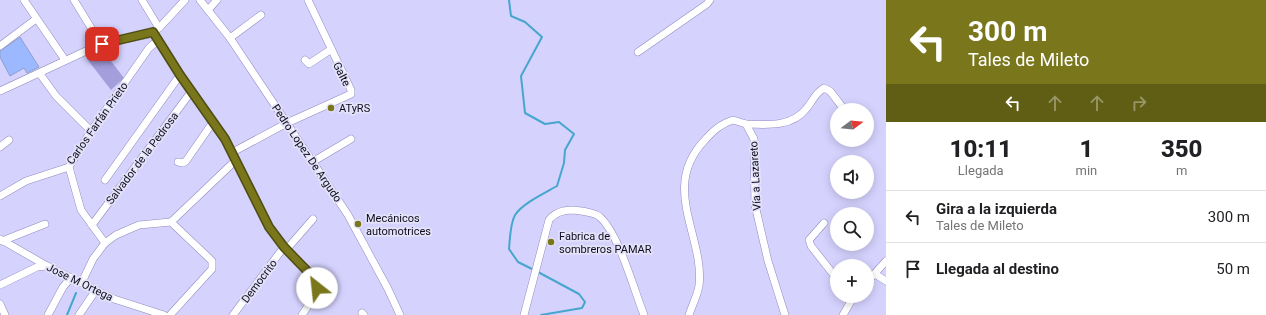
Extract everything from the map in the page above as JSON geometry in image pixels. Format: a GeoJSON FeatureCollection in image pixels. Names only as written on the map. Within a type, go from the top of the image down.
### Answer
{"type":"FeatureCollection","features":[{"type":"Feature","properties":{"kind":"street"},"geometry":{"type":"LineString","coordinates":[[24,0],[65,60]]}},
{"type":"Feature","properties":{"kind":"street"},"geometry":{"type":"LineString","coordinates":[[74,0],[102,44]]}},
{"type":"Feature","properties":{"kind":"street"},"geometry":{"type":"LineString","coordinates":[[142,0],[156,30],[157,41],[233,152],[269,227],[285,248],[317,282],[316,294],[302,315]]}},
{"type":"Feature","properties":{"kind":"street"},"geometry":{"type":"LineString","coordinates":[[0,91],[40,74],[65,60],[102,44],[156,30],[185,0]]}},
{"type":"Feature","properties":{"kind":"street","name":"Pedro Lopez De Argudo"},"geometry":{"type":"LineString","coordinates":[[200,0],[230,38],[314,161],[348,215],[388,289],[400,315]]}},
{"type":"Feature","properties":{"kind":"street"},"geometry":{"type":"LineString","coordinates":[[208,10],[217,0]]}},
{"type":"Feature","properties":{"kind":"street","name":"Galte"},"geometry":{"type":"LineString","coordinates":[[233,152],[287,123],[351,94],[351,90],[330,50],[308,0]]}},
{"type":"Feature","properties":{"kind":"street"},"geometry":{"type":"LineString","coordinates":[[638,52],[710,0]]}},
{"type":"Feature","properties":{"kind":"street"},"geometry":{"type":"LineString","coordinates":[[230,38],[261,15]]}},
{"type":"Feature","properties":{"kind":"street"},"geometry":{"type":"LineString","coordinates":[[0,46],[36,19]]}},
{"type":"Feature","properties":{"kind":"street","name":"Carlos Farfán Prieto"},"geometry":{"type":"LineString","coordinates":[[0,196],[26,181],[69,167],[91,131],[149,48],[157,41]]}},
{"type":"Feature","properties":{"kind":"street"},"geometry":{"type":"LineString","coordinates":[[306,60],[309,64],[330,50]]}},
{"type":"Feature","properties":{"kind":"street"},"geometry":{"type":"LineString","coordinates":[[40,74],[56,96],[91,131]]}},
{"type":"Feature","properties":{"kind":"street"},"geometry":{"type":"LineString","coordinates":[[105,180],[180,75]]}},
{"type":"Feature","properties":{"kind":"street"},"geometry":{"type":"LineString","coordinates":[[689,315],[699,285],[698,267],[684,194],[686,174],[699,146],[711,132],[733,120],[746,124],[784,123],[791,121],[804,112],[812,97],[824,88],[835,96],[840,103]]}},
{"type":"Feature","properties":{"kind":"street","name":"Salvador de la Pedrosa"},"geometry":{"type":"LineString","coordinates":[[92,224],[191,92]]}},
{"type":"Feature","properties":{"kind":"street"},"geometry":{"type":"LineString","coordinates":[[178,162],[183,163],[186,161],[213,122]]}},
{"type":"Feature","properties":{"kind":"street","name":"Vía a Lazareto"},"geometry":{"type":"LineString","coordinates":[[746,124],[754,139],[755,205],[768,261],[785,315]]}},
{"type":"Feature","properties":{"kind":"street"},"geometry":{"type":"LineString","coordinates":[[314,161],[351,139]]}},
{"type":"Feature","properties":{"kind":"street"},"geometry":{"type":"LineString","coordinates":[[0,147],[9,140]]}},
{"type":"Feature","properties":{"kind":"street"},"geometry":{"type":"LineString","coordinates":[[82,282],[93,259],[106,243],[116,235],[139,225],[171,222],[236,160]]}},
{"type":"Feature","properties":{"kind":"street"},"geometry":{"type":"LineString","coordinates":[[69,167],[77,201],[81,210],[106,243]]}},
{"type":"Feature","properties":{"kind":"street"},"geometry":{"type":"LineString","coordinates":[[524,315],[549,220],[552,216],[564,210],[574,210],[599,217],[607,225],[616,242],[644,315]]}},
{"type":"Feature","properties":{"kind":"street","name":"Democrito"},"geometry":{"type":"LineString","coordinates":[[233,315],[285,248],[313,219]]}},
{"type":"Feature","properties":{"kind":"street"},"geometry":{"type":"LineString","coordinates":[[170,315],[212,270],[213,265],[212,262],[171,222]]}},
{"type":"Feature","properties":{"kind":"street"},"geometry":{"type":"LineString","coordinates":[[824,223],[809,240],[811,246],[830,270]]}},
{"type":"Feature","properties":{"kind":"street"},"geometry":{"type":"LineString","coordinates":[[1,241],[45,224]]}},
{"type":"Feature","properties":{"kind":"street","name":"Jose M Ortega"},"geometry":{"type":"LineString","coordinates":[[1,241],[46,266],[82,282],[114,299],[164,315]]}},
{"type":"Feature","properties":{"kind":"street"},"geometry":{"type":"LineString","coordinates":[[886,262],[874,274],[886,281]]}},
{"type":"Feature","properties":{"kind":"street"},"geometry":{"type":"LineString","coordinates":[[0,285],[37,268],[46,266]]}},
{"type":"Feature","properties":{"kind":"street"},"geometry":{"type":"LineString","coordinates":[[48,315],[63,287],[71,278]]}},
{"type":"Feature","properties":{"kind":"street"},"geometry":{"type":"LineString","coordinates":[[78,315],[96,290]]}},
{"type":"Feature","properties":{"kind":"street"},"geometry":{"type":"LineString","coordinates":[[843,315],[849,303]]}},
{"type":"Feature","properties":{"kind":"street"},"geometry":{"type":"LineString","coordinates":[[0,304],[5,315]]}},
{"type":"Feature","properties":{"kind":"shaded area"},"geometry":{"type":"Polygon","coordinates":[[[104,52],[124,78],[111,90],[87,59],[104,52]]]}},
{"type":"Feature","properties":{"kind":"building"},"geometry":{"type":"Polygon","coordinates":[[[20,37],[39,67],[27,73],[24,68],[10,76],[0,57],[0,51],[20,37]]]}},
{"type":"Feature","properties":{"kind":"waterway"},"geometry":{"type":"LineString","coordinates":[[509,0],[511,16],[525,22],[542,37],[521,76],[525,113],[545,124],[559,122],[574,134],[565,150],[564,163],[557,186],[523,206],[515,215],[512,223],[509,249],[518,262],[534,270]]}},
{"type":"Feature","properties":{"kind":"waterway"},"geometry":{"type":"LineString","coordinates":[[538,272],[579,294],[585,302],[582,308],[541,315]]}},
{"type":"Feature","properties":{"kind":"waterway"},"geometry":{"type":"LineString","coordinates":[[67,315],[76,293]]}},
{"type":"Feature","properties":{"kind":"place","name":"ATyRS"},"geometry":{"type":"Point","coordinates":[331,108]}},
{"type":"Feature","properties":{"kind":"place","name":"Mecánicos automotrices"},"geometry":{"type":"Point","coordinates":[358,224]}},
{"type":"Feature","properties":{"kind":"place","name":"Fabrica de sombreros PAMAR"},"geometry":{"type":"Point","coordinates":[551,242]}},
{"type":"Feature","properties":{"kind":"route"},"geometry":{"type":"LineString","coordinates":[[102,44],[150,34],[153,32],[157,41],[233,152],[269,227],[284,247],[317,282],[317,288]]}}]}
